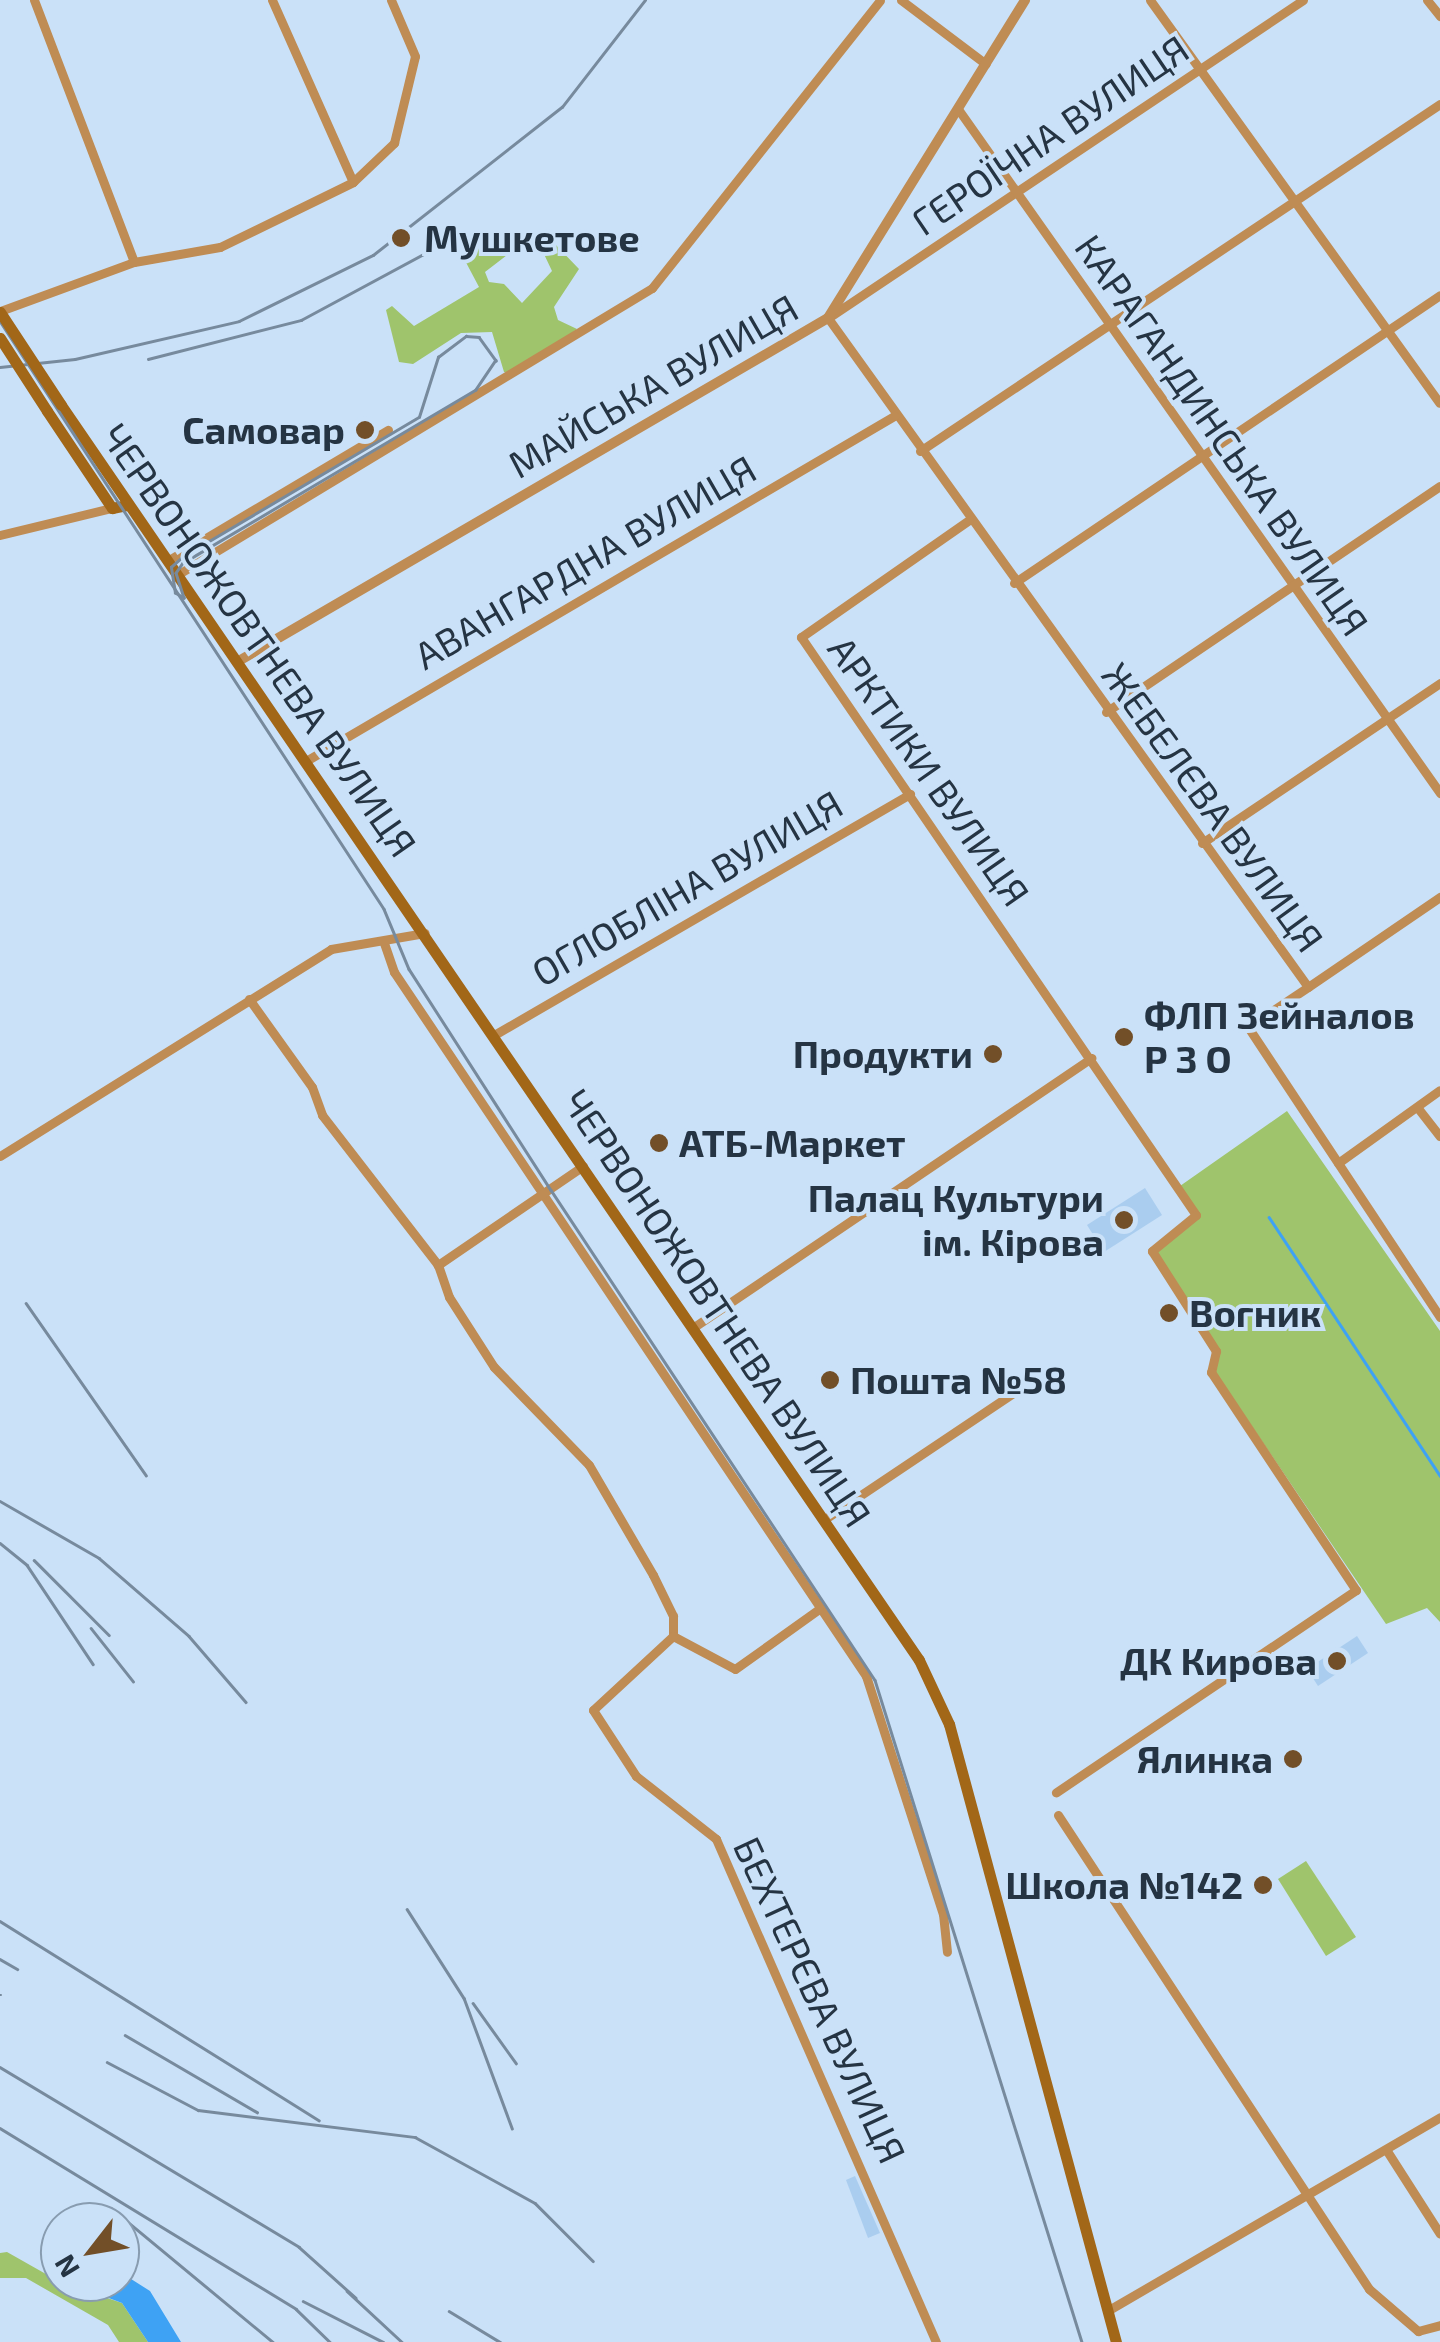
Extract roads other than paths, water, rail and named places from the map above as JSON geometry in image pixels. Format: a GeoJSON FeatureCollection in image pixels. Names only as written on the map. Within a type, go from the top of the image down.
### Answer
{"type":"FeatureCollection","features":[{"type":"Feature","properties":{"kind":"main road","name":"ЧЕРВОНОЖОВТНЕВА ВУЛИЦЯ"},"geometry":{"type":"LineString","coordinates":[[0,312],[919,1660],[949,1724],[1116,2342]]}},
{"type":"Feature","properties":{"kind":"main road","name":"ЧЕРВОНОЖОВТНЕВА ВУЛИЦЯ"},"geometry":{"type":"LineString","coordinates":[[0,338],[112,508]]}},
{"type":"Feature","properties":{"kind":"main road"},"geometry":{"type":"LineString","coordinates":[[112,508],[128,505]]}},
{"type":"Feature","properties":{"kind":"street"},"geometry":{"type":"LineString","coordinates":[[34,0],[134,262]]}},
{"type":"Feature","properties":{"kind":"street"},"geometry":{"type":"LineString","coordinates":[[272,0],[353,182]]}},
{"type":"Feature","properties":{"kind":"street"},"geometry":{"type":"LineString","coordinates":[[0,312],[134,262],[220,247],[353,182],[394,142],[415,56],[391,0]]}},
{"type":"Feature","properties":{"kind":"street"},"geometry":{"type":"LineString","coordinates":[[177,575],[652,288],[880,0]]}},
{"type":"Feature","properties":{"kind":"street"},"geometry":{"type":"LineString","coordinates":[[902,0],[986,64]]}},
{"type":"Feature","properties":{"kind":"street","name":"МАЙСЬКА ВУЛИЦЯ"},"geometry":{"type":"LineString","coordinates":[[237,662],[828,318],[1025,0]]}},
{"type":"Feature","properties":{"kind":"street"},"geometry":{"type":"LineString","coordinates":[[1150,0],[1440,402]]}},
{"type":"Feature","properties":{"kind":"street","name":"ГЕРОЇЧНА ВУЛИЦЯ"},"geometry":{"type":"LineString","coordinates":[[828,318],[1202,71],[1302,0]]}},
{"type":"Feature","properties":{"kind":"street"},"geometry":{"type":"LineString","coordinates":[[1427,0],[1440,16]]}},
{"type":"Feature","properties":{"kind":"street"},"geometry":{"type":"LineString","coordinates":[[920,451],[1440,104]]}},
{"type":"Feature","properties":{"kind":"street","name":"КАРАГАНДИНСЬКА ВУЛИЦЯ"},"geometry":{"type":"LineString","coordinates":[[958,109],[1107,326],[1440,793]]}},
{"type":"Feature","properties":{"kind":"street"},"geometry":{"type":"LineString","coordinates":[[1014,583],[1440,294]]}},
{"type":"Feature","properties":{"kind":"street","name":"ЖЕБЕЛЄВА ВУЛИЦЯ"},"geometry":{"type":"LineString","coordinates":[[828,318],[1106,712],[1308,987],[1248,1027],[1440,1317]]}},
{"type":"Feature","properties":{"kind":"street","name":"АВАНГАРДНА ВУЛИЦЯ"},"geometry":{"type":"LineString","coordinates":[[306,761],[894,416]]}},
{"type":"Feature","properties":{"kind":"street"},"geometry":{"type":"LineString","coordinates":[[168,561],[388,430]]}},
{"type":"Feature","properties":{"kind":"street"},"geometry":{"type":"LineString","coordinates":[[1106,712],[1440,486]]}},
{"type":"Feature","properties":{"kind":"street"},"geometry":{"type":"LineString","coordinates":[[0,535],[112,508]]}},
{"type":"Feature","properties":{"kind":"street","name":"АРКТИКИ ВУЛИЦЯ"},"geometry":{"type":"LineString","coordinates":[[969,520],[801,637],[1196,1215],[1152,1251],[1216,1350],[1211,1372],[1356,1590],[1056,1792]]}},
{"type":"Feature","properties":{"kind":"street"},"geometry":{"type":"LineString","coordinates":[[1202,843],[1440,683]]}},
{"type":"Feature","properties":{"kind":"street","name":"ОГЛОБЛІНА ВУЛИЦЯ"},"geometry":{"type":"LineString","coordinates":[[494,1035],[910,794]]}},
{"type":"Feature","properties":{"kind":"street"},"geometry":{"type":"LineString","coordinates":[[1308,987],[1440,897]]}},
{"type":"Feature","properties":{"kind":"street"},"geometry":{"type":"LineString","coordinates":[[0,1156],[331,949],[384,944],[425,933]]}},
{"type":"Feature","properties":{"kind":"street"},"geometry":{"type":"LineString","coordinates":[[384,944],[394,972],[545,1194],[876,1700],[943,1914],[947,1952]]}},
{"type":"Feature","properties":{"kind":"street"},"geometry":{"type":"LineString","coordinates":[[249,998],[312,1087],[322,1115],[438,1265],[494,1367],[589,1465],[626,1521],[673,1616],[674,1636],[735,1668],[818,1609]]}},
{"type":"Feature","properties":{"kind":"street"},"geometry":{"type":"LineString","coordinates":[[694,1327],[1091,1058]]}},
{"type":"Feature","properties":{"kind":"street"},"geometry":{"type":"LineString","coordinates":[[1338,1163],[1440,1090]]}},
{"type":"Feature","properties":{"kind":"street"},"geometry":{"type":"LineString","coordinates":[[1417,1107],[1440,1136]]}},
{"type":"Feature","properties":{"kind":"street"},"geometry":{"type":"LineString","coordinates":[[438,1265],[583,1166]]}},
{"type":"Feature","properties":{"kind":"street"},"geometry":{"type":"LineString","coordinates":[[824,1519],[1019,1389]]}},
{"type":"Feature","properties":{"kind":"street","name":"БЕХТЕРЄВА ВУЛИЦЯ"},"geometry":{"type":"LineString","coordinates":[[674,1636],[593,1710],[636,1776],[716,1839],[936,2342]]}},
{"type":"Feature","properties":{"kind":"street"},"geometry":{"type":"LineString","coordinates":[[1058,1816],[1369,2289],[1418,2331],[1440,2325]]}},
{"type":"Feature","properties":{"kind":"street"},"geometry":{"type":"LineString","coordinates":[[1107,2311],[1440,2117]]}},
{"type":"Feature","properties":{"kind":"street"},"geometry":{"type":"LineString","coordinates":[[1387,2151],[1440,2234]]}},
{"type":"Feature","properties":{"kind":"water"},"geometry":{"type":"Polygon","coordinates":[[[140,2285],[150,2291],[181,2342],[148,2342],[122,2303],[140,2302],[140,2285]]]}},
{"type":"Feature","properties":{"kind":"waterway"},"geometry":{"type":"LineString","coordinates":[[1269,1217],[1440,1475]]}},
{"type":"Feature","properties":{"kind":"tram line"},"geometry":{"type":"LineString","coordinates":[[0,321],[384,909],[409,969],[551,1190],[875,1680],[1082,2342]]}},
{"type":"Feature","properties":{"kind":"tram line"},"geometry":{"type":"LineString","coordinates":[[466,336],[479,337],[496,360],[476,390],[183,563],[176,573],[184,598],[175,593],[171,567],[182,557],[419,417],[438,357],[466,336]]}},
{"type":"Feature","properties":{"kind":"railway"},"geometry":{"type":"LineString","coordinates":[[0,367],[75,359],[239,321],[373,255],[562,107],[645,0]]}},
{"type":"Feature","properties":{"kind":"railway"},"geometry":{"type":"LineString","coordinates":[[148,359],[301,320],[433,249]]}},
{"type":"Feature","properties":{"kind":"railway"},"geometry":{"type":"LineString","coordinates":[[26,1303],[146,1475]]}},
{"type":"Feature","properties":{"kind":"railway"},"geometry":{"type":"LineString","coordinates":[[0,1501],[99,1558],[189,1636],[246,1702]]}},
{"type":"Feature","properties":{"kind":"railway"},"geometry":{"type":"LineString","coordinates":[[0,1543],[27,1565],[93,1664]]}},
{"type":"Feature","properties":{"kind":"railway"},"geometry":{"type":"LineString","coordinates":[[34,1560],[109,1635]]}},
{"type":"Feature","properties":{"kind":"railway"},"geometry":{"type":"LineString","coordinates":[[91,1628],[133,1681]]}},
{"type":"Feature","properties":{"kind":"railway"},"geometry":{"type":"LineString","coordinates":[[407,1909],[464,1998],[512,2128]]}},
{"type":"Feature","properties":{"kind":"railway"},"geometry":{"type":"LineString","coordinates":[[0,1921],[319,2120]]}},
{"type":"Feature","properties":{"kind":"railway"},"geometry":{"type":"LineString","coordinates":[[0,1959],[17,1969]]}},
{"type":"Feature","properties":{"kind":"railway"},"geometry":{"type":"LineString","coordinates":[[473,2003],[516,2063]]}},
{"type":"Feature","properties":{"kind":"railway"},"geometry":{"type":"LineString","coordinates":[[125,2035],[257,2112]]}},
{"type":"Feature","properties":{"kind":"railway"},"geometry":{"type":"LineString","coordinates":[[107,2062],[198,2110],[415,2137],[535,2203],[593,2261]]}},
{"type":"Feature","properties":{"kind":"railway"},"geometry":{"type":"LineString","coordinates":[[0,2067],[299,2247],[356,2298]]}},
{"type":"Feature","properties":{"kind":"railway"},"geometry":{"type":"LineString","coordinates":[[0,2128],[296,2309],[330,2342]]}},
{"type":"Feature","properties":{"kind":"railway"},"geometry":{"type":"LineString","coordinates":[[140,2232],[273,2342]]}},
{"type":"Feature","properties":{"kind":"railway"},"geometry":{"type":"LineString","coordinates":[[347,2291],[402,2342]]}},
{"type":"Feature","properties":{"kind":"railway"},"geometry":{"type":"LineString","coordinates":[[303,2301],[383,2342]]}},
{"type":"Feature","properties":{"kind":"railway"},"geometry":{"type":"LineString","coordinates":[[449,2311],[500,2342]]}},
{"type":"Feature","properties":{"kind":"place","name":"Мушкетове"},"geometry":{"type":"Point","coordinates":[401,238]}},
{"type":"Feature","properties":{"kind":"place","name":"Самовар"},"geometry":{"type":"Point","coordinates":[365,430]}},
{"type":"Feature","properties":{"kind":"place","name":"ФЛП Зейналов Р З О"},"geometry":{"type":"Point","coordinates":[1124,1037]}},
{"type":"Feature","properties":{"kind":"place","name":"Продукти"},"geometry":{"type":"Point","coordinates":[993,1054]}},
{"type":"Feature","properties":{"kind":"place","name":"АТБ-Маркет"},"geometry":{"type":"Point","coordinates":[659,1143]}},
{"type":"Feature","properties":{"kind":"place","name":"Палац Культури ім. Кірова"},"geometry":{"type":"Point","coordinates":[1124,1220]}},
{"type":"Feature","properties":{"kind":"place","name":"Вогник"},"geometry":{"type":"Point","coordinates":[1169,1313]}},
{"type":"Feature","properties":{"kind":"place","name":"Пошта №58"},"geometry":{"type":"Point","coordinates":[830,1380]}},
{"type":"Feature","properties":{"kind":"place","name":"ДК Кирова"},"geometry":{"type":"Point","coordinates":[1337,1661]}},
{"type":"Feature","properties":{"kind":"place","name":"Ялинка"},"geometry":{"type":"Point","coordinates":[1293,1759]}},
{"type":"Feature","properties":{"kind":"place","name":"Школа №142"},"geometry":{"type":"Point","coordinates":[1263,1885]}}]}
